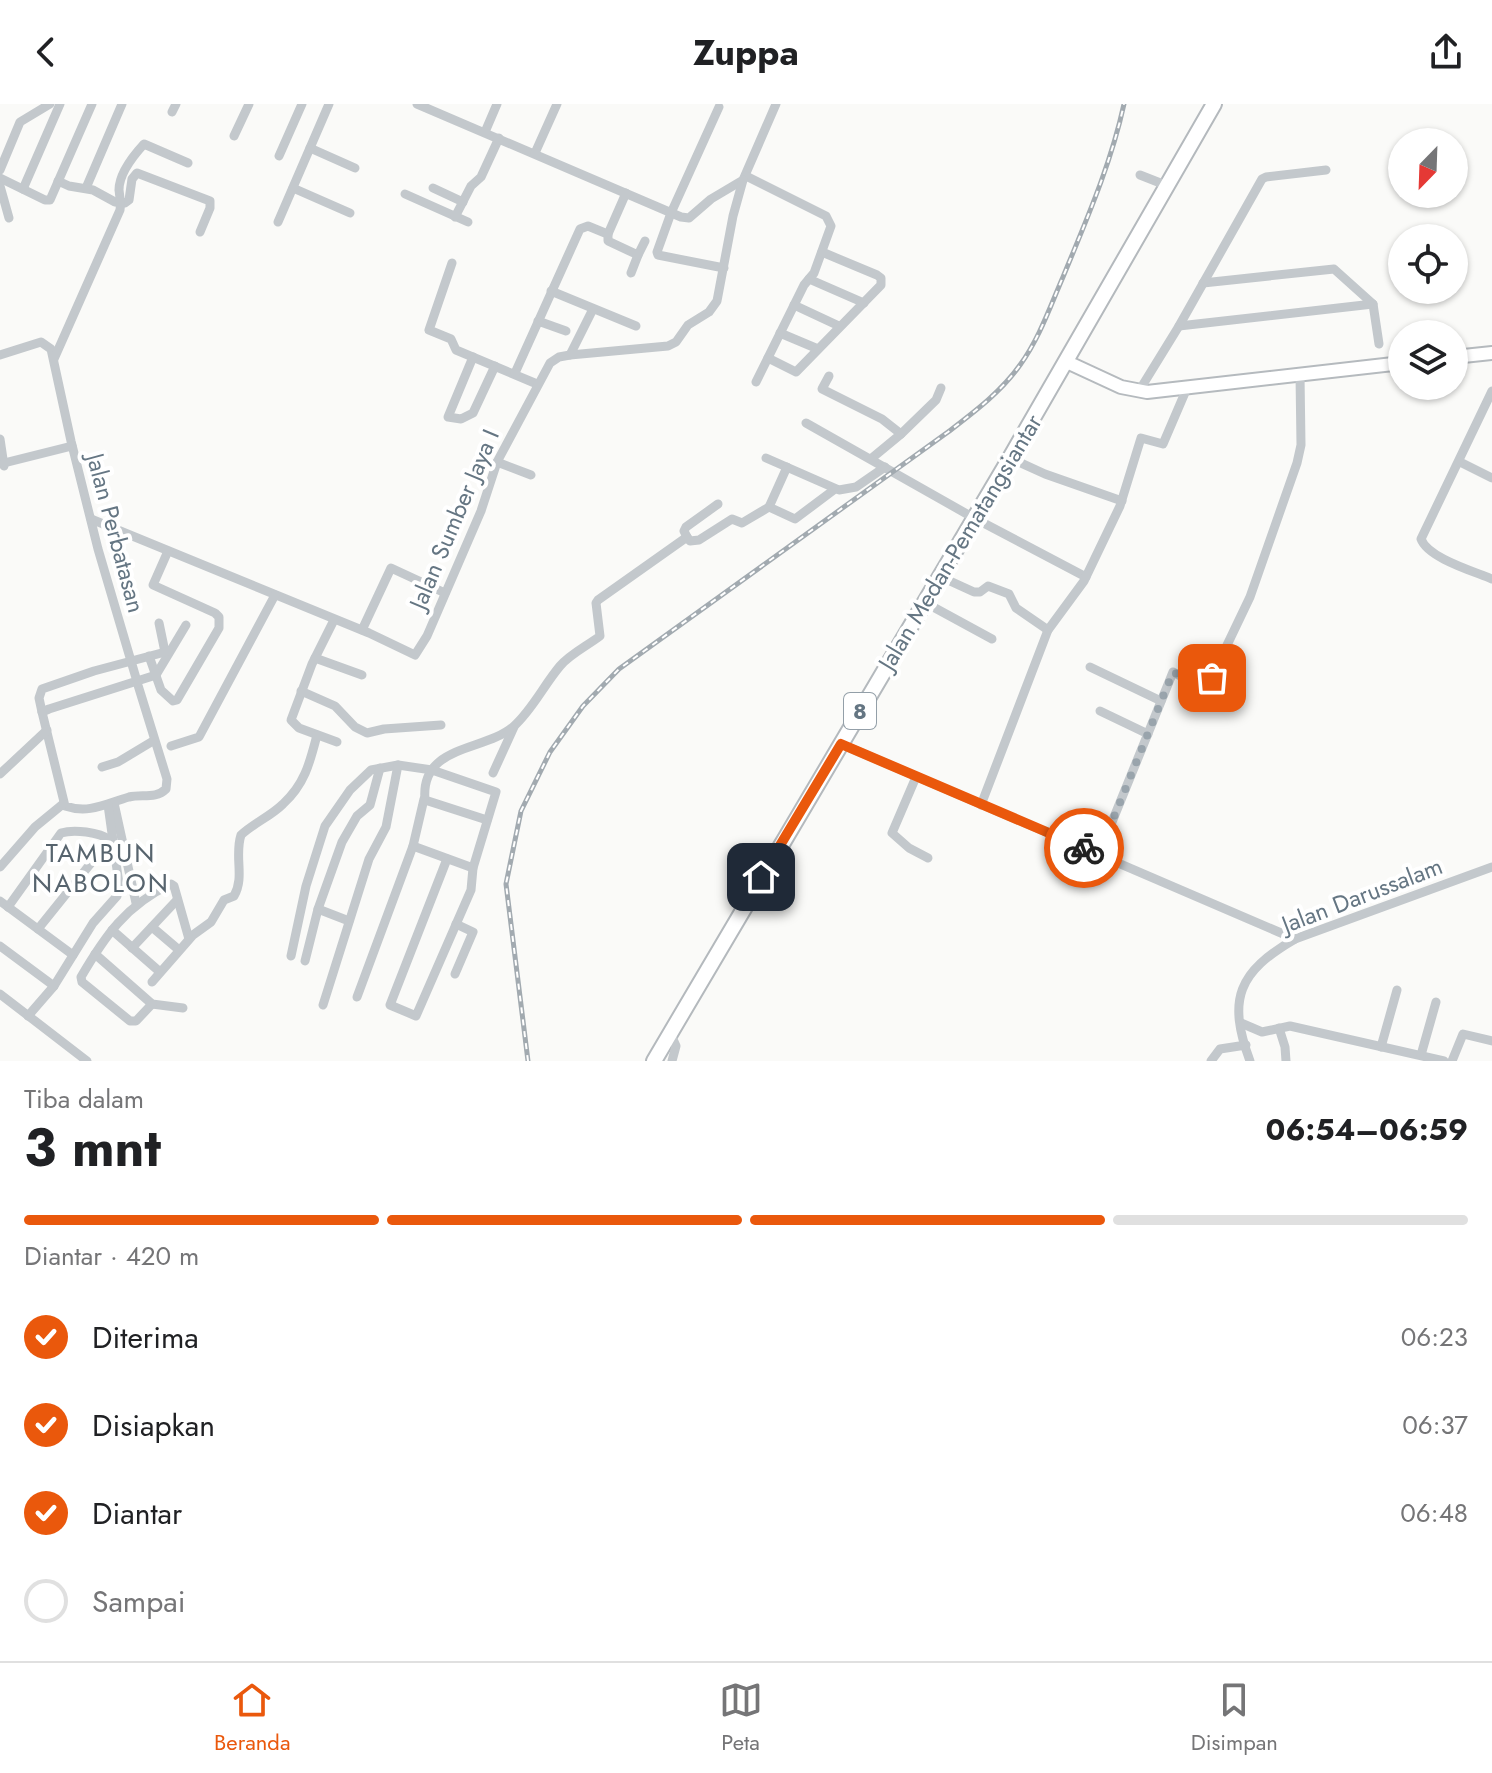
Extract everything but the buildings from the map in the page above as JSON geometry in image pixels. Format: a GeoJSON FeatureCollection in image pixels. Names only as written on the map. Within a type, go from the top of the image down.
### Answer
{"type":"FeatureCollection","features":[{"type":"Feature","properties":{"kind":"highway","name":"Jalan Medan-Pematangsiantar"},"geometry":{"type":"LineString","coordinates":[[654,1061],[1067,362],[1214,104]]}},
{"type":"Feature","properties":{"kind":"main road"},"geometry":{"type":"LineString","coordinates":[[1468,356],[1492,353]]}},
{"type":"Feature","properties":{"kind":"main road"},"geometry":{"type":"LineString","coordinates":[[1067,362],[1121,387],[1139,391],[1388,365]]}},
{"type":"Feature","properties":{"kind":"street"},"geometry":{"type":"LineString","coordinates":[[0,170],[20,122],[50,104]]}},
{"type":"Feature","properties":{"kind":"street"},"geometry":{"type":"LineString","coordinates":[[23,189],[60,104]]}},
{"type":"Feature","properties":{"kind":"street"},"geometry":{"type":"LineString","coordinates":[[0,178],[48,201],[92,104]]}},
{"type":"Feature","properties":{"kind":"street"},"geometry":{"type":"LineString","coordinates":[[86,188],[122,104]]}},
{"type":"Feature","properties":{"kind":"street"},"geometry":{"type":"LineString","coordinates":[[234,136],[249,104]]}},
{"type":"Feature","properties":{"kind":"street"},"geometry":{"type":"LineString","coordinates":[[279,156],[302,104]]}},
{"type":"Feature","properties":{"kind":"street"},"geometry":{"type":"LineString","coordinates":[[278,222],[329,104]]}},
{"type":"Feature","properties":{"kind":"street"},"geometry":{"type":"LineString","coordinates":[[417,104],[689,218],[711,199],[744,178]]}},
{"type":"Feature","properties":{"kind":"street"},"geometry":{"type":"LineString","coordinates":[[485,132],[497,104]]}},
{"type":"Feature","properties":{"kind":"street"},"geometry":{"type":"LineString","coordinates":[[535,153],[557,104]]}},
{"type":"Feature","properties":{"kind":"street"},"geometry":{"type":"LineString","coordinates":[[570,355],[672,345],[688,325],[709,312],[717,301],[733,216],[744,178],[776,104]]}},
{"type":"Feature","properties":{"kind":"street"},"geometry":{"type":"LineString","coordinates":[[719,107],[671,213],[657,254],[724,268]]}},
{"type":"Feature","properties":{"kind":"street"},"geometry":{"type":"LineString","coordinates":[[455,217],[471,186],[481,177],[499,138]]}},
{"type":"Feature","properties":{"kind":"street"},"geometry":{"type":"LineString","coordinates":[[54,359],[120,210],[122,177],[144,144],[188,163]]}},
{"type":"Feature","properties":{"kind":"street"},"geometry":{"type":"LineString","coordinates":[[310,148],[355,168]]}},
{"type":"Feature","properties":{"kind":"street"},"geometry":{"type":"LineString","coordinates":[[1139,391],[1262,179],[1326,170]]}},
{"type":"Feature","properties":{"kind":"street"},"geometry":{"type":"LineString","coordinates":[[58,181],[98,192],[121,203],[129,200],[132,179],[137,173],[189,191],[210,201],[200,232]]}},
{"type":"Feature","properties":{"kind":"street"},"geometry":{"type":"LineString","coordinates":[[1140,175],[1168,186]]}},
{"type":"Feature","properties":{"kind":"street"},"geometry":{"type":"LineString","coordinates":[[744,178],[826,216],[831,226],[814,273],[794,305],[756,382]]}},
{"type":"Feature","properties":{"kind":"street"},"geometry":{"type":"LineString","coordinates":[[0,186],[9,218]]}},
{"type":"Feature","properties":{"kind":"street"},"geometry":{"type":"LineString","coordinates":[[293,188],[350,213]]}},
{"type":"Feature","properties":{"kind":"street"},"geometry":{"type":"LineString","coordinates":[[433,188],[463,202]]}},
{"type":"Feature","properties":{"kind":"street"},"geometry":{"type":"LineString","coordinates":[[626,193],[608,234],[608,241],[638,255]]}},
{"type":"Feature","properties":{"kind":"street"},"geometry":{"type":"LineString","coordinates":[[405,194],[468,222]]}},
{"type":"Feature","properties":{"kind":"street"},"geometry":{"type":"LineString","coordinates":[[515,373],[580,229],[588,226],[608,234]]}},
{"type":"Feature","properties":{"kind":"street"},"geometry":{"type":"LineString","coordinates":[[631,273],[645,241]]}},
{"type":"Feature","properties":{"kind":"street"},"geometry":{"type":"LineString","coordinates":[[768,358],[796,372],[881,285],[881,278],[822,252]]}},
{"type":"Feature","properties":{"kind":"street"},"geometry":{"type":"LineString","coordinates":[[452,263],[429,330],[451,339],[453,349],[537,384]]}},
{"type":"Feature","properties":{"kind":"street"},"geometry":{"type":"LineString","coordinates":[[1203,283],[1331,268],[1340,271],[1373,304],[1379,344]]}},
{"type":"Feature","properties":{"kind":"street"},"geometry":{"type":"LineString","coordinates":[[809,279],[864,303]]}},
{"type":"Feature","properties":{"kind":"street"},"geometry":{"type":"LineString","coordinates":[[551,291],[636,326]]}},
{"type":"Feature","properties":{"kind":"street"},"geometry":{"type":"LineString","coordinates":[[1179,326],[1373,304]]}},
{"type":"Feature","properties":{"kind":"street"},"geometry":{"type":"LineString","coordinates":[[794,305],[839,326]]}},
{"type":"Feature","properties":{"kind":"street"},"geometry":{"type":"LineString","coordinates":[[570,355],[593,309]]}},
{"type":"Feature","properties":{"kind":"street"},"geometry":{"type":"LineString","coordinates":[[538,321],[566,331]]}},
{"type":"Feature","properties":{"kind":"street"},"geometry":{"type":"LineString","coordinates":[[780,333],[818,349]]}},
{"type":"Feature","properties":{"kind":"street"},"geometry":{"type":"LineString","coordinates":[[0,355],[41,342],[48,345],[54,359]]}},
{"type":"Feature","properties":{"kind":"street","name":"Jalan Sumber Jaya I"},"geometry":{"type":"LineString","coordinates":[[91,519],[362,630],[415,655],[427,636],[481,511],[497,462],[537,384],[554,359],[570,355]]}},
{"type":"Feature","properties":{"kind":"street"},"geometry":{"type":"LineString","coordinates":[[473,357],[448,417],[461,419],[473,413],[495,366]]}},
{"type":"Feature","properties":{"kind":"street","name":"Jalan Perbatasan"},"geometry":{"type":"LineString","coordinates":[[54,359],[91,519],[153,741],[167,779],[166,789],[159,795],[130,797],[111,804]]}},
{"type":"Feature","properties":{"kind":"street"},"geometry":{"type":"LineString","coordinates":[[1099,854],[1173,672],[1203,688],[1209,685],[1250,597],[1297,463],[1301,445],[1300,375]]}},
{"type":"Feature","properties":{"kind":"street"},"geometry":{"type":"LineString","coordinates":[[829,376],[822,389],[861,407],[889,423],[901,434]]}},
{"type":"Feature","properties":{"kind":"street"},"geometry":{"type":"LineString","coordinates":[[872,458],[936,400],[941,388]]}},
{"type":"Feature","properties":{"kind":"street"},"geometry":{"type":"LineString","coordinates":[[981,805],[1048,630],[1086,577],[1122,501],[1141,438],[1163,444],[1187,388]]}},
{"type":"Feature","properties":{"kind":"street"},"geometry":{"type":"LineString","coordinates":[[1492,391],[1423,533],[1422,544],[1451,562],[1492,579]]}},
{"type":"Feature","properties":{"kind":"street"},"geometry":{"type":"LineString","coordinates":[[806,423],[1086,577]]}},
{"type":"Feature","properties":{"kind":"street"},"geometry":{"type":"LineString","coordinates":[[0,439],[4,466],[72,446]]}},
{"type":"Feature","properties":{"kind":"street"},"geometry":{"type":"LineString","coordinates":[[766,458],[835,489],[847,490],[885,467]]}},
{"type":"Feature","properties":{"kind":"street"},"geometry":{"type":"LineString","coordinates":[[1010,458],[1122,501]]}},
{"type":"Feature","properties":{"kind":"street"},"geometry":{"type":"LineString","coordinates":[[497,462],[531,475]]}},
{"type":"Feature","properties":{"kind":"street"},"geometry":{"type":"LineString","coordinates":[[1460,462],[1492,478]]}},
{"type":"Feature","properties":{"kind":"street"},"geometry":{"type":"LineString","coordinates":[[718,504],[685,528],[687,537],[693,541],[699,540],[732,519],[742,523],[769,507],[787,467]]}},
{"type":"Feature","properties":{"kind":"street"},"geometry":{"type":"LineString","coordinates":[[769,507],[797,519],[835,489]]}},
{"type":"Feature","properties":{"kind":"street"},"geometry":{"type":"LineString","coordinates":[[493,773],[514,727],[562,663],[600,636],[597,601],[687,537]]}},
{"type":"Feature","properties":{"kind":"street"},"geometry":{"type":"LineString","coordinates":[[149,656],[164,695],[177,700],[216,636],[220,623],[215,613],[155,588],[154,581],[168,551]]}},
{"type":"Feature","properties":{"kind":"street"},"geometry":{"type":"LineString","coordinates":[[362,630],[391,568],[445,593]]}},
{"type":"Feature","properties":{"kind":"street"},"geometry":{"type":"LineString","coordinates":[[939,576],[974,592],[988,586],[1009,594],[1016,608],[1048,630]]}},
{"type":"Feature","properties":{"kind":"street"},"geometry":{"type":"LineString","coordinates":[[171,746],[199,737],[275,595]]}},
{"type":"Feature","properties":{"kind":"street"},"geometry":{"type":"LineString","coordinates":[[924,602],[992,639]]}},
{"type":"Feature","properties":{"kind":"street"},"geometry":{"type":"LineString","coordinates":[[334,620],[315,658],[291,720],[299,728],[337,742]]}},
{"type":"Feature","properties":{"kind":"street"},"geometry":{"type":"LineString","coordinates":[[159,623],[167,651]]}},
{"type":"Feature","properties":{"kind":"street"},"geometry":{"type":"LineString","coordinates":[[42,712],[156,675],[167,651],[186,625]]}},
{"type":"Feature","properties":{"kind":"street"},"geometry":{"type":"LineString","coordinates":[[63,804],[39,698],[42,689],[167,651]]}},
{"type":"Feature","properties":{"kind":"street"},"geometry":{"type":"LineString","coordinates":[[315,658],[362,675]]}},
{"type":"Feature","properties":{"kind":"street"},"geometry":{"type":"LineString","coordinates":[[1090,667],[1161,701]]}},
{"type":"Feature","properties":{"kind":"street"},"geometry":{"type":"LineString","coordinates":[[301,691],[335,706],[355,727],[367,733],[441,725]]}},
{"type":"Feature","properties":{"kind":"street"},"geometry":{"type":"LineString","coordinates":[[1100,711],[1148,734]]}},
{"type":"Feature","properties":{"kind":"street"},"geometry":{"type":"LineString","coordinates":[[357,997],[413,846],[432,770],[448,756],[514,727]]}},
{"type":"Feature","properties":{"kind":"street"},"geometry":{"type":"LineString","coordinates":[[0,774],[47,730]]}},
{"type":"Feature","properties":{"kind":"street"},"geometry":{"type":"LineString","coordinates":[[152,982],[189,939],[211,922],[224,900],[234,896],[241,877],[238,854],[241,835],[283,804],[301,784],[317,735]]}},
{"type":"Feature","properties":{"kind":"street"},"geometry":{"type":"LineString","coordinates":[[102,767],[118,762],[153,741]]}},
{"type":"Feature","properties":{"kind":"street"},"geometry":{"type":"LineString","coordinates":[[841,744],[1295,939]]}},
{"type":"Feature","properties":{"kind":"street"},"geometry":{"type":"LineString","coordinates":[[323,1005],[369,859],[386,827],[398,765]]}},
{"type":"Feature","properties":{"kind":"street"},"geometry":{"type":"LineString","coordinates":[[291,956],[306,886],[325,826],[350,790],[371,770],[398,765],[432,770],[496,792],[473,868],[471,890],[416,1016],[390,1005],[447,859]]}},
{"type":"Feature","properties":{"kind":"street"},"geometry":{"type":"LineString","coordinates":[[305,961],[318,909],[342,842],[357,816],[370,805],[380,768]]}},
{"type":"Feature","properties":{"kind":"street"},"geometry":{"type":"LineString","coordinates":[[916,777],[892,833],[909,848],[928,858]]}},
{"type":"Feature","properties":{"kind":"street"},"geometry":{"type":"LineString","coordinates":[[424,799],[487,820]]}},
{"type":"Feature","properties":{"kind":"street"},"geometry":{"type":"LineString","coordinates":[[63,804],[82,809],[111,804]]}},
{"type":"Feature","properties":{"kind":"street"},"geometry":{"type":"LineString","coordinates":[[0,867],[35,827],[63,804]]}},
{"type":"Feature","properties":{"kind":"street"},"geometry":{"type":"LineString","coordinates":[[28,1016],[54,986],[93,923],[119,891],[111,839],[111,804]]}},
{"type":"Feature","properties":{"kind":"street"},"geometry":{"type":"LineString","coordinates":[[111,804],[136,903]]}},
{"type":"Feature","properties":{"kind":"street"},"geometry":{"type":"LineString","coordinates":[[73,955],[4,904],[61,833],[66,831],[111,839]]}},
{"type":"Feature","properties":{"kind":"street"},"geometry":{"type":"LineString","coordinates":[[38,929],[111,839]]}},
{"type":"Feature","properties":{"kind":"street"},"geometry":{"type":"LineString","coordinates":[[413,846],[473,868]]}},
{"type":"Feature","properties":{"kind":"street","name":"Jalan Darussalam"},"geometry":{"type":"LineString","coordinates":[[1250,1061],[1238,999],[1252,971],[1266,958],[1295,939],[1492,867]]}},
{"type":"Feature","properties":{"kind":"street"},"geometry":{"type":"LineString","coordinates":[[152,1004],[136,1021],[130,1021],[82,982],[81,977],[112,930],[136,903],[171,884],[189,939]]}},
{"type":"Feature","properties":{"kind":"street"},"geometry":{"type":"LineString","coordinates":[[132,948],[177,900]]}},
{"type":"Feature","properties":{"kind":"street"},"geometry":{"type":"LineString","coordinates":[[318,909],[349,921]]}},
{"type":"Feature","properties":{"kind":"street"},"geometry":{"type":"LineString","coordinates":[[455,974],[478,921]]}},
{"type":"Feature","properties":{"kind":"street"},"geometry":{"type":"LineString","coordinates":[[456,924],[473,932]]}},
{"type":"Feature","properties":{"kind":"street"},"geometry":{"type":"LineString","coordinates":[[152,927],[179,950]]}},
{"type":"Feature","properties":{"kind":"street"},"geometry":{"type":"LineString","coordinates":[[112,930],[160,972]]}},
{"type":"Feature","properties":{"kind":"street"},"geometry":{"type":"LineString","coordinates":[[0,946],[54,986]]}},
{"type":"Feature","properties":{"kind":"street"},"geometry":{"type":"LineString","coordinates":[[95,954],[152,1004],[183,1008]]}},
{"type":"Feature","properties":{"kind":"street"},"geometry":{"type":"LineString","coordinates":[[1381,1047],[1397,990]]}},
{"type":"Feature","properties":{"kind":"street"},"geometry":{"type":"LineString","coordinates":[[0,994],[87,1061]]}},
{"type":"Feature","properties":{"kind":"street"},"geometry":{"type":"LineString","coordinates":[[1421,1055],[1436,1002]]}},
{"type":"Feature","properties":{"kind":"street"},"geometry":{"type":"LineString","coordinates":[[1241,1023],[1262,1032],[1290,1026],[1444,1061]]}},
{"type":"Feature","properties":{"kind":"street"},"geometry":{"type":"LineString","coordinates":[[1279,1028],[1286,1061]]}},
{"type":"Feature","properties":{"kind":"street"},"geometry":{"type":"LineString","coordinates":[[670,1033],[676,1046],[672,1061]]}},
{"type":"Feature","properties":{"kind":"street"},"geometry":{"type":"LineString","coordinates":[[1452,1061],[1463,1034],[1492,1041]]}},
{"type":"Feature","properties":{"kind":"street"},"geometry":{"type":"LineString","coordinates":[[1211,1061],[1220,1049],[1246,1045]]}},
{"type":"Feature","properties":{"kind":"railway"},"geometry":{"type":"LineString","coordinates":[[528,1061],[506,884],[521,811],[550,752],[583,706],[619,669],[948,432],[987,401],[1013,375],[1039,334],[1049,311],[1097,192],[1124,104]]}},
{"type":"Feature","properties":{"kind":"way so far"},"geometry":{"type":"LineString","coordinates":[[1084,848],[1099,854],[1173,672],[1203,688],[1209,685],[1212,678]]}},
{"type":"Feature","properties":{"kind":"district","name":"TAMBUN NABOLON"},"geometry":{"type":"Point","coordinates":[101,868]}},
{"type":"Feature","properties":{"kind":"route"},"geometry":{"type":"LineString","coordinates":[[761,877],[841,744],[1084,848]]}}]}
